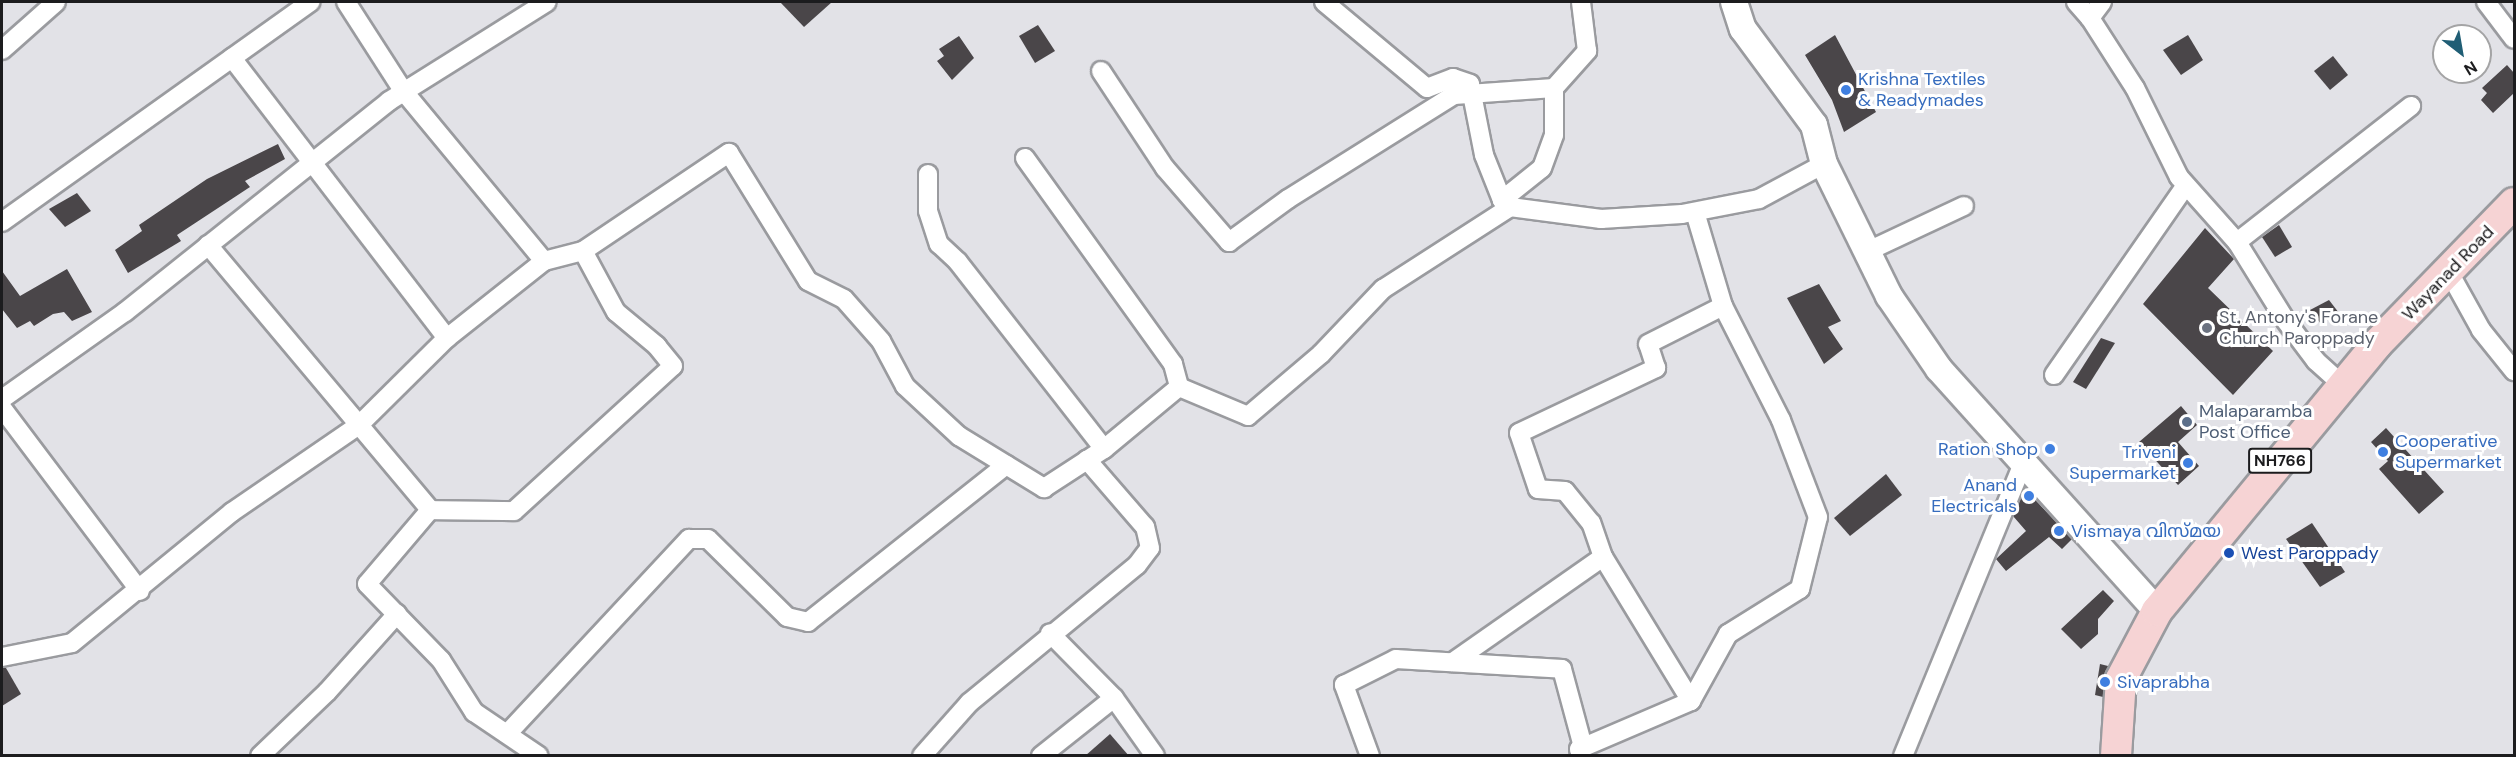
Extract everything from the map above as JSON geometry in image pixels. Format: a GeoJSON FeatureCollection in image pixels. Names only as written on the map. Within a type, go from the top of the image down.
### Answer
{"type":"FeatureCollection","features":[{"type":"Feature","properties":{"kind":"highway","name":"Wayanad Road"},"geometry":{"type":"LineString","coordinates":[[2116,756],[2121,679],[2157,611],[2376,345],[2450,274],[2514,203]]}},
{"type":"Feature","properties":{"kind":"main road"},"geometry":{"type":"LineString","coordinates":[[1734,2],[1743,29],[1814,125],[1824,164],[1889,296],[1939,369],[2157,611]]}},
{"type":"Feature","properties":{"kind":"street"},"geometry":{"type":"LineString","coordinates":[[2,50],[56,2]]}},
{"type":"Feature","properties":{"kind":"street"},"geometry":{"type":"LineString","coordinates":[[2,222],[310,2]]}},
{"type":"Feature","properties":{"kind":"street"},"geometry":{"type":"LineString","coordinates":[[346,2],[404,92],[544,261]]}},
{"type":"Feature","properties":{"kind":"street"},"geometry":{"type":"LineString","coordinates":[[2,399],[125,312],[404,92],[547,2]]}},
{"type":"Feature","properties":{"kind":"street"},"geometry":{"type":"LineString","coordinates":[[1324,2],[1427,88],[1460,78],[1475,93],[1484,155],[1506,204]]}},
{"type":"Feature","properties":{"kind":"street"},"geometry":{"type":"LineString","coordinates":[[1179,387],[1248,416],[1321,354],[1383,290],[1506,204],[1542,168],[1554,135],[1554,88],[1587,51],[1581,2]]}},
{"type":"Feature","properties":{"kind":"street"},"geometry":{"type":"LineString","coordinates":[[2076,2],[2090,18],[2186,185],[2237,242],[2286,321],[2316,361],[2343,385]]}},
{"type":"Feature","properties":{"kind":"street"},"geometry":{"type":"LineString","coordinates":[[2090,18],[2102,2]]}},
{"type":"Feature","properties":{"kind":"street"},"geometry":{"type":"LineString","coordinates":[[2486,2],[2514,39]]}},
{"type":"Feature","properties":{"kind":"street"},"geometry":{"type":"LineString","coordinates":[[232,58],[311,165],[447,338]]}},
{"type":"Feature","properties":{"kind":"street"},"geometry":{"type":"LineString","coordinates":[[1101,71],[1165,168],[1230,242],[1288,199],[1454,95],[1554,88]]}},
{"type":"Feature","properties":{"kind":"street"},"geometry":{"type":"LineString","coordinates":[[2237,242],[2411,106]]}},
{"type":"Feature","properties":{"kind":"street"},"geometry":{"type":"LineString","coordinates":[[2,657],[72,643],[140,591],[232,512],[359,424],[447,338],[544,261],[583,251],[729,153],[808,281],[844,299],[880,341],[905,386],[959,436],[1044,488],[1104,449],[1179,387]]}},
{"type":"Feature","properties":{"kind":"street"},"geometry":{"type":"LineString","coordinates":[[1025,159],[1173,364],[1179,387]]}},
{"type":"Feature","properties":{"kind":"street"},"geometry":{"type":"LineString","coordinates":[[1506,204],[1600,219],[1695,212],[1759,198],[1824,164]]}},
{"type":"Feature","properties":{"kind":"street"},"geometry":{"type":"LineString","coordinates":[[928,174],[928,211],[939,244],[958,262],[1104,449]]}},
{"type":"Feature","properties":{"kind":"street"},"geometry":{"type":"LineString","coordinates":[[2054,375],[2186,185]]}},
{"type":"Feature","properties":{"kind":"street"},"geometry":{"type":"LineString","coordinates":[[1868,252],[1964,206]]}},
{"type":"Feature","properties":{"kind":"street"},"geometry":{"type":"LineString","coordinates":[[1370,756],[1344,685],[1396,659],[1562,669],[1582,751],[1691,701],[1728,634],[1800,589],[1818,517],[1781,420],[1723,306],[1695,212]]}},
{"type":"Feature","properties":{"kind":"street"},"geometry":{"type":"LineString","coordinates":[[208,245],[430,510],[514,511],[673,366],[657,345],[616,312],[583,251]]}},
{"type":"Feature","properties":{"kind":"street"},"geometry":{"type":"LineString","coordinates":[[2450,274],[2481,330],[2514,371]]}},
{"type":"Feature","properties":{"kind":"street"},"geometry":{"type":"LineString","coordinates":[[1691,701],[1603,557],[1591,523],[1565,491],[1538,489],[1519,433],[1656,368],[1648,344],[1723,306]]}},
{"type":"Feature","properties":{"kind":"street"},"geometry":{"type":"LineString","coordinates":[[2,408],[140,591]]}},
{"type":"Feature","properties":{"kind":"street"},"geometry":{"type":"LineString","coordinates":[[921,756],[969,703],[1050,633],[1137,565],[1150,548],[1145,527],[1087,460]]}},
{"type":"Feature","properties":{"kind":"street"},"geometry":{"type":"LineString","coordinates":[[1904,756],[2023,463]]}},
{"type":"Feature","properties":{"kind":"street"},"geometry":{"type":"LineString","coordinates":[[507,734],[689,539],[708,539],[787,617],[808,622],[1006,465]]}},
{"type":"Feature","properties":{"kind":"street"},"geometry":{"type":"LineString","coordinates":[[430,510],[368,584],[441,660],[474,712],[539,756]]}},
{"type":"Feature","properties":{"kind":"street"},"geometry":{"type":"LineString","coordinates":[[1453,662],[1603,557]]}},
{"type":"Feature","properties":{"kind":"street"},"geometry":{"type":"LineString","coordinates":[[261,756],[327,692],[397,614]]}},
{"type":"Feature","properties":{"kind":"street"},"geometry":{"type":"LineString","coordinates":[[1050,633],[1114,698],[1155,756]]}},
{"type":"Feature","properties":{"kind":"street"},"geometry":{"type":"LineString","coordinates":[[1041,756],[1114,698]]}},
{"type":"Feature","properties":{"kind":"building"},"geometry":{"type":"Polygon","coordinates":[[[780,2],[832,2],[804,27],[780,2]]]}},
{"type":"Feature","properties":{"kind":"building"},"geometry":{"type":"Polygon","coordinates":[[[1038,25],[1055,51],[1035,63],[1019,36],[1038,25]]]}},
{"type":"Feature","properties":{"kind":"building","name":"Krishna Textiles & Readymades"},"geometry":{"type":"Polygon","coordinates":[[[1835,35],[1876,112],[1844,132],[1832,100],[1805,55],[1835,35]]]}},
{"type":"Feature","properties":{"kind":"building"},"geometry":{"type":"Polygon","coordinates":[[[2188,35],[2203,60],[2181,75],[2163,50],[2188,35]]]}},
{"type":"Feature","properties":{"kind":"building"},"geometry":{"type":"Polygon","coordinates":[[[959,36],[974,58],[952,80],[937,61],[944,56],[939,49],[959,36]]]}},
{"type":"Feature","properties":{"kind":"building"},"geometry":{"type":"Polygon","coordinates":[[[2333,56],[2348,75],[2330,90],[2314,71],[2333,56]]]}},
{"type":"Feature","properties":{"kind":"building"},"geometry":{"type":"Polygon","coordinates":[[[2507,65],[2514,73],[2514,93],[2493,113],[2481,100],[2487,93],[2482,88],[2486,84],[2492,84],[2492,79],[2507,65]]]}},
{"type":"Feature","properties":{"kind":"building"},"geometry":{"type":"Polygon","coordinates":[[[278,144],[285,159],[245,181],[250,187],[177,235],[181,241],[128,273],[115,250],[142,231],[139,225],[207,179],[278,144]]]}},
{"type":"Feature","properties":{"kind":"building"},"geometry":{"type":"Polygon","coordinates":[[[77,193],[91,211],[65,227],[49,209],[77,193]]]}},
{"type":"Feature","properties":{"kind":"building"},"geometry":{"type":"Polygon","coordinates":[[[2279,225],[2292,247],[2275,257],[2262,237],[2279,225]]]}},
{"type":"Feature","properties":{"kind":"building","name":"St. Antony's Forane Church Paroppady"},"geometry":{"type":"Polygon","coordinates":[[[2205,228],[2234,259],[2208,288],[2273,351],[2233,395],[2143,304],[2205,228]]]}},
{"type":"Feature","properties":{"kind":"building"},"geometry":{"type":"Polygon","coordinates":[[[67,269],[92,312],[72,321],[64,312],[53,314],[34,326],[30,321],[17,328],[2,309],[2,271],[20,296],[67,269]]]}},
{"type":"Feature","properties":{"kind":"building"},"geometry":{"type":"Polygon","coordinates":[[[1819,284],[1841,321],[1828,327],[1843,349],[1824,364],[1787,298],[1819,284]]]}},
{"type":"Feature","properties":{"kind":"building"},"geometry":{"type":"Polygon","coordinates":[[[2329,300],[2339,313],[2321,324],[2310,310],[2329,300]]]}},
{"type":"Feature","properties":{"kind":"building"},"geometry":{"type":"Polygon","coordinates":[[[2101,338],[2115,343],[2086,389],[2073,382],[2101,338]]]}},
{"type":"Feature","properties":{"kind":"building"},"geometry":{"type":"Polygon","coordinates":[[[2181,406],[2197,425],[2178,442],[2199,466],[2178,485],[2139,442],[2181,406]]]}},
{"type":"Feature","properties":{"kind":"building"},"geometry":{"type":"Polygon","coordinates":[[[2386,428],[2444,492],[2419,514],[2379,469],[2388,461],[2371,442],[2386,428]]]}},
{"type":"Feature","properties":{"kind":"building"},"geometry":{"type":"Polygon","coordinates":[[[1886,474],[1902,495],[1850,536],[1834,518],[1886,474]]]}},
{"type":"Feature","properties":{"kind":"building"},"geometry":{"type":"Polygon","coordinates":[[[2025,489],[2072,539],[2062,549],[2049,537],[2006,571],[1996,559],[2026,531],[2013,516],[2025,489]]]}},
{"type":"Feature","properties":{"kind":"building"},"geometry":{"type":"Polygon","coordinates":[[[2312,523],[2345,572],[2320,587],[2286,539],[2312,523]]]}},
{"type":"Feature","properties":{"kind":"building"},"geometry":{"type":"Polygon","coordinates":[[[2103,590],[2114,601],[2098,619],[2098,634],[2081,649],[2061,629],[2103,590]]]}},
{"type":"Feature","properties":{"kind":"building"},"geometry":{"type":"Polygon","coordinates":[[[2100,664],[2108,666],[2103,697],[2095,695],[2100,664]]]}},
{"type":"Feature","properties":{"kind":"building"},"geometry":{"type":"Polygon","coordinates":[[[2,668],[6,668],[21,694],[2,706],[2,668]]]}},
{"type":"Feature","properties":{"kind":"building"},"geometry":{"type":"Polygon","coordinates":[[[1110,734],[1129,756],[1085,756],[1110,734]]]}},
{"type":"Feature","properties":{"kind":"place","name":"Krishna Textiles & Readymades"},"geometry":{"type":"Point","coordinates":[1846,90]}},
{"type":"Feature","properties":{"kind":"place","name":"St. Antony's Forane Church Paroppady"},"geometry":{"type":"Point","coordinates":[2207,328]}},
{"type":"Feature","properties":{"kind":"place","name":"Malaparamba Post Office"},"geometry":{"type":"Point","coordinates":[2187,422]}},
{"type":"Feature","properties":{"kind":"place","name":"Ration Shop"},"geometry":{"type":"Point","coordinates":[2050,449]}},
{"type":"Feature","properties":{"kind":"place","name":"Cooperative Supermarket"},"geometry":{"type":"Point","coordinates":[2383,452]}},
{"type":"Feature","properties":{"kind":"place","name":"Triveni Supermarket"},"geometry":{"type":"Point","coordinates":[2188,463]}},
{"type":"Feature","properties":{"kind":"place","name":"Anand Electricals"},"geometry":{"type":"Point","coordinates":[2029,496]}},
{"type":"Feature","properties":{"kind":"place","name":"Vismaya വിസ്മയ"},"geometry":{"type":"Point","coordinates":[2059,531]}},
{"type":"Feature","properties":{"kind":"place","name":"West Paroppady"},"geometry":{"type":"Point","coordinates":[2229,553]}},
{"type":"Feature","properties":{"kind":"place","name":"Sivaprabha"},"geometry":{"type":"Point","coordinates":[2105,682]}}]}
